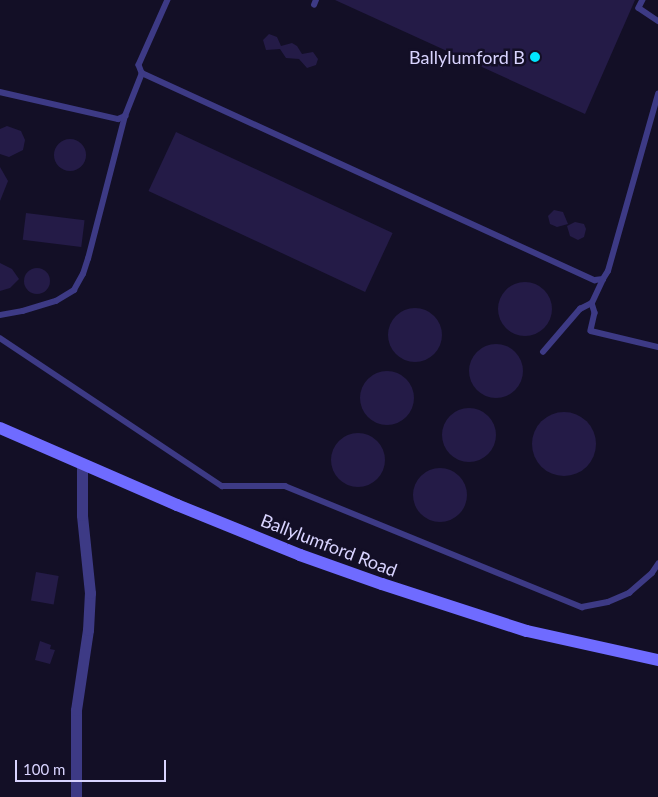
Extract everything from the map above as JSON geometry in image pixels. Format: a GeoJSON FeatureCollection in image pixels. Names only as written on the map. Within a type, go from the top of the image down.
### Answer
{"type":"FeatureCollection","features":[{"type":"Feature","properties":{"kind":"main road","name":"Ballylumford Road"},"geometry":{"type":"LineString","coordinates":[[0,428],[300,554],[418,597],[527,631],[658,660]]}},
{"type":"Feature","properties":{"kind":"street"},"geometry":{"type":"LineString","coordinates":[[76,797],[76,710],[88,630],[90,592],[82,515],[82,464]]}},
{"type":"Feature","properties":{"kind":"lane"},"geometry":{"type":"LineString","coordinates":[[0,315],[56,301],[74,290],[83,274],[125,116],[142,73],[139,65],[168,0]]}},
{"type":"Feature","properties":{"kind":"lane"},"geometry":{"type":"LineString","coordinates":[[643,0],[639,8],[658,21]]}},
{"type":"Feature","properties":{"kind":"lane"},"geometry":{"type":"LineString","coordinates":[[142,73],[595,280],[603,279]]}},
{"type":"Feature","properties":{"kind":"lane"},"geometry":{"type":"LineString","coordinates":[[0,92],[118,120],[125,116]]}},
{"type":"Feature","properties":{"kind":"lane"},"geometry":{"type":"LineString","coordinates":[[543,352],[580,309],[592,303],[608,271],[658,94]]}},
{"type":"Feature","properties":{"kind":"lane"},"geometry":{"type":"LineString","coordinates":[[592,303],[595,313],[591,331],[658,347]]}},
{"type":"Feature","properties":{"kind":"lane"},"geometry":{"type":"LineString","coordinates":[[0,338],[222,486],[285,486],[582,607],[608,602],[629,593],[652,573],[658,564]]}},
{"type":"Feature","properties":{"kind":"building","name":"Ballylumford B"},"geometry":{"type":"Polygon","coordinates":[[[335,0],[635,0],[585,114],[335,0]]]}},
{"type":"Feature","properties":{"kind":"building"},"geometry":{"type":"Polygon","coordinates":[[[269,34],[277,37],[281,46],[292,43],[297,46],[302,54],[313,52],[318,59],[316,65],[307,68],[299,59],[286,58],[280,49],[266,50],[263,40],[269,34]]]}},
{"type":"Feature","properties":{"kind":"building"},"geometry":{"type":"Polygon","coordinates":[[[7,126],[21,131],[25,140],[23,150],[9,157],[0,154],[0,129],[7,126]]]}},
{"type":"Feature","properties":{"kind":"building"},"geometry":{"type":"Polygon","coordinates":[[[176,132],[393,233],[365,292],[149,191],[176,132]]]}},
{"type":"Feature","properties":{"kind":"building"},"geometry":{"type":"Polygon","coordinates":[[[70,139],[76,140],[81,144],[85,149],[85,161],[81,166],[76,170],[70,171],[64,170],[59,166],[55,161],[54,155],[55,149],[59,144],[64,140],[70,139]]]}},
{"type":"Feature","properties":{"kind":"building"},"geometry":{"type":"Polygon","coordinates":[[[0,167],[8,181],[0,201],[0,167]]]}},
{"type":"Feature","properties":{"kind":"building"},"geometry":{"type":"Polygon","coordinates":[[[554,210],[563,212],[568,224],[557,227],[550,224],[548,216],[554,210]]]}},
{"type":"Feature","properties":{"kind":"building"},"geometry":{"type":"Polygon","coordinates":[[[26,213],[85,220],[81,247],[23,240],[26,213]]]}},
{"type":"Feature","properties":{"kind":"building"},"geometry":{"type":"Polygon","coordinates":[[[575,222],[584,224],[586,229],[584,237],[578,240],[570,236],[567,226],[575,222]]]}},
{"type":"Feature","properties":{"kind":"building"},"geometry":{"type":"Polygon","coordinates":[[[0,263],[12,269],[19,279],[10,288],[0,291],[0,263]]]}},
{"type":"Feature","properties":{"kind":"building"},"geometry":{"type":"Polygon","coordinates":[[[37,268],[46,272],[50,281],[46,290],[37,294],[28,290],[24,281],[28,272],[37,268]]]}},
{"type":"Feature","properties":{"kind":"building"},"geometry":{"type":"Polygon","coordinates":[[[525,282],[535,284],[544,290],[550,299],[552,309],[550,319],[544,328],[535,334],[525,336],[515,334],[506,328],[500,319],[498,309],[500,299],[506,290],[515,284],[525,282]]]}},
{"type":"Feature","properties":{"kind":"building"},"geometry":{"type":"Polygon","coordinates":[[[415,308],[425,310],[434,316],[440,325],[442,335],[440,345],[434,354],[425,360],[415,362],[405,360],[396,354],[390,345],[388,335],[390,325],[396,316],[405,310],[415,308]]]}},
{"type":"Feature","properties":{"kind":"building"},"geometry":{"type":"Polygon","coordinates":[[[496,344],[506,346],[515,352],[521,361],[523,371],[521,381],[515,390],[506,396],[496,398],[486,396],[477,390],[471,381],[469,371],[471,361],[477,352],[486,346],[496,344]]]}},
{"type":"Feature","properties":{"kind":"building"},"geometry":{"type":"Polygon","coordinates":[[[387,371],[397,373],[406,379],[412,388],[414,398],[412,408],[406,417],[397,423],[387,425],[377,423],[368,417],[362,408],[360,398],[362,388],[368,379],[377,373],[387,371]]]}},
{"type":"Feature","properties":{"kind":"building"},"geometry":{"type":"Polygon","coordinates":[[[469,408],[479,410],[488,416],[494,425],[496,435],[494,445],[488,454],[479,460],[469,462],[459,460],[450,454],[444,445],[442,435],[444,425],[450,416],[459,410],[469,408]]]}},
{"type":"Feature","properties":{"kind":"building"},"geometry":{"type":"Polygon","coordinates":[[[564,412],[582,418],[590,426],[596,444],[590,462],[582,470],[564,476],[546,470],[538,462],[532,444],[538,426],[546,418],[564,412]]]}},
{"type":"Feature","properties":{"kind":"building"},"geometry":{"type":"Polygon","coordinates":[[[358,433],[368,435],[377,441],[383,450],[385,460],[383,470],[377,479],[368,485],[358,487],[348,485],[339,479],[333,470],[331,460],[333,450],[339,441],[348,435],[358,433]]]}},
{"type":"Feature","properties":{"kind":"building"},"geometry":{"type":"Polygon","coordinates":[[[440,468],[450,470],[459,476],[465,485],[467,495],[465,505],[459,514],[450,520],[440,522],[430,520],[421,514],[415,505],[413,495],[415,485],[421,476],[430,470],[440,468]]]}},
{"type":"Feature","properties":{"kind":"building"},"geometry":{"type":"Polygon","coordinates":[[[36,572],[59,576],[54,605],[31,601],[36,572]]]}},
{"type":"Feature","properties":{"kind":"building"},"geometry":{"type":"Polygon","coordinates":[[[40,641],[51,645],[50,649],[55,650],[50,664],[35,660],[40,641]]]}},
{"type":"Feature","properties":{"kind":"place","name":"Ballylumford B"},"geometry":{"type":"Point","coordinates":[535,57]}}]}
